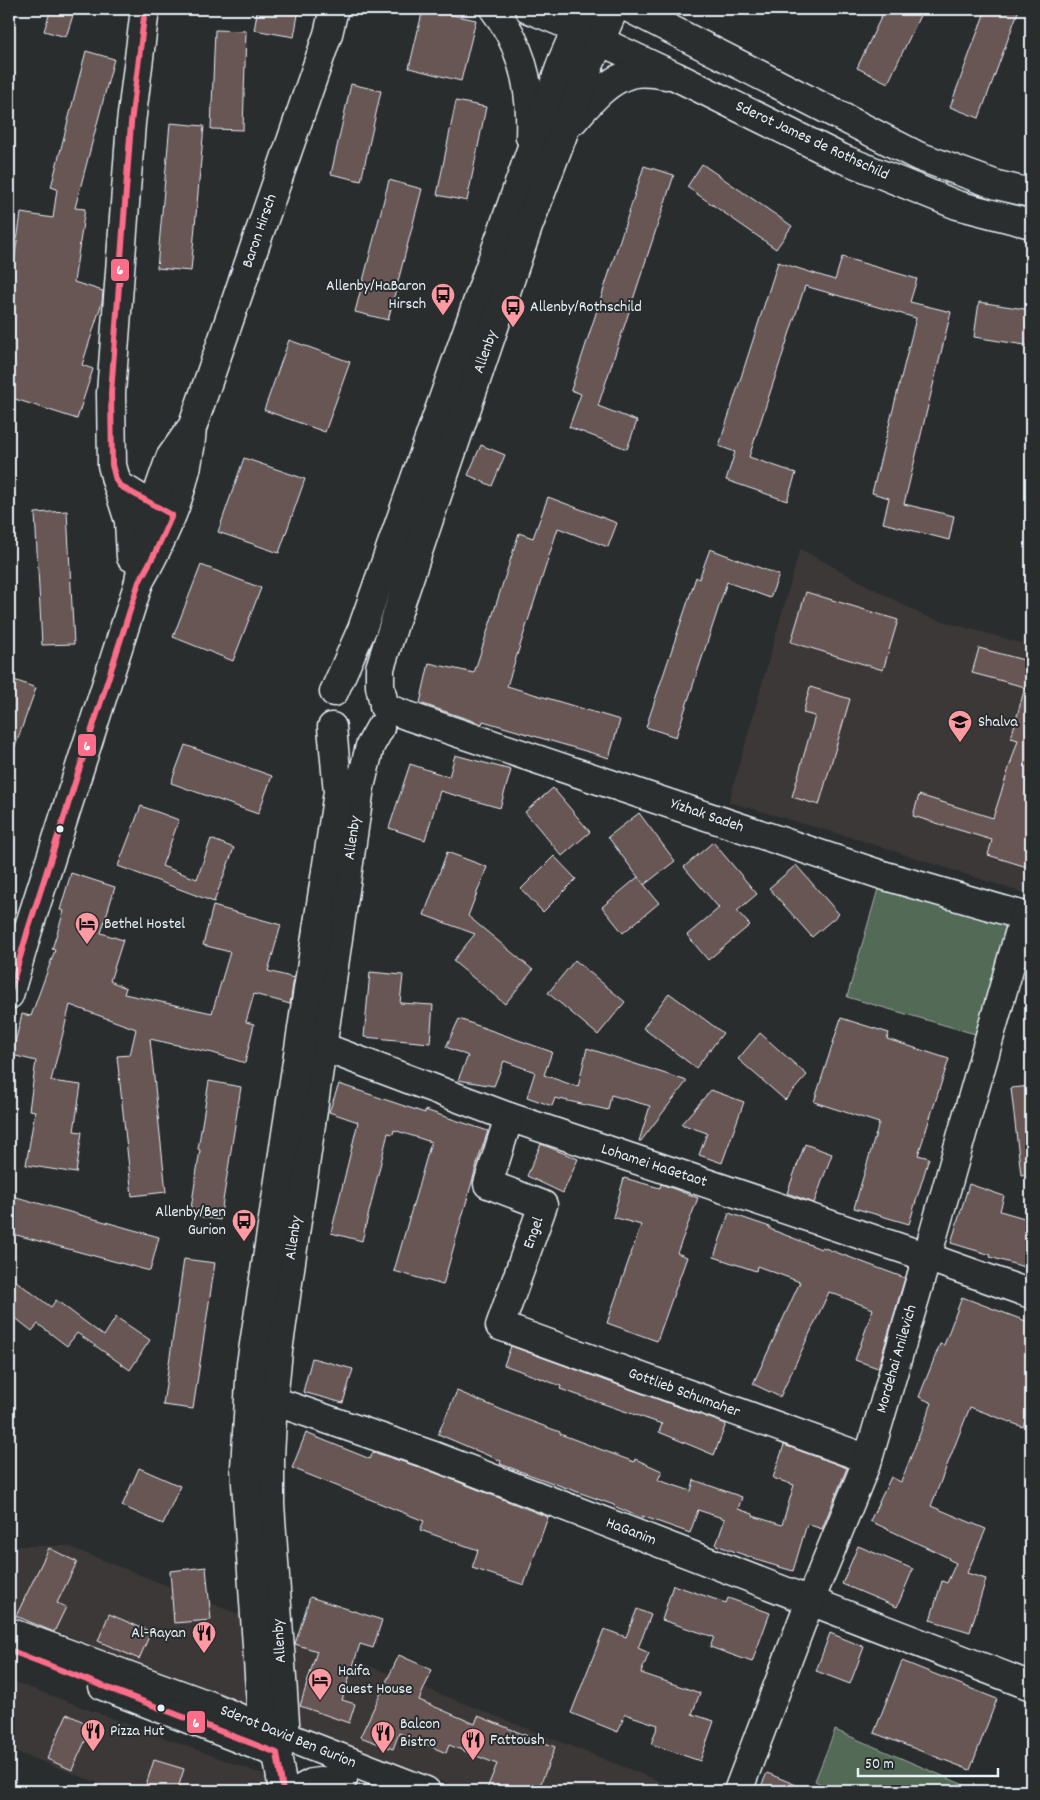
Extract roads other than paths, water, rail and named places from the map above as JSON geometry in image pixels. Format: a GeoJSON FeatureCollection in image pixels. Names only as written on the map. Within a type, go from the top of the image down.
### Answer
{"type":"FeatureCollection","features":[{"type":"Feature","properties":{"kind":"street"},"geometry":{"type":"LineString","coordinates":[[129,614],[131,563],[129,521],[114,472],[111,393],[130,133],[145,9]]}},
{"type":"Feature","properties":{"kind":"street","name":"Baron Hirsch"},"geometry":{"type":"LineString","coordinates":[[163,510],[187,467],[192,428],[332,22],[339,22],[354,9]]}},
{"type":"Feature","properties":{"kind":"street"},"geometry":{"type":"LineString","coordinates":[[494,9],[511,34],[519,52],[526,77],[530,106],[529,158]]}},
{"type":"Feature","properties":{"kind":"street"},"geometry":{"type":"LineString","coordinates":[[529,9],[580,18],[600,41]]}},
{"type":"Feature","properties":{"kind":"street","name":"Allenby"},"geometry":{"type":"LineString","coordinates":[[276,1739],[270,1504],[273,1401],[278,1351],[360,788],[370,746],[382,712],[380,668],[528,227],[614,9]]}},
{"type":"Feature","properties":{"kind":"street","name":"Sderot James de Rothschild"},"geometry":{"type":"LineString","coordinates":[[631,9],[918,156],[997,185],[1031,193]]}},
{"type":"Feature","properties":{"kind":"street"},"geometry":{"type":"LineString","coordinates":[[674,9],[706,47]]}},
{"type":"Feature","properties":{"kind":"street","name":"Allenby"},"geometry":{"type":"LineString","coordinates":[[283,1791],[276,1739],[258,1656],[245,1468],[251,1364],[338,792],[332,727],[328,719],[327,709],[329,700],[362,629],[563,59],[580,18]]}},
{"type":"Feature","properties":{"kind":"street","name":"Sderot James de Rothschild"},"geometry":{"type":"LineString","coordinates":[[600,41],[841,158],[957,205],[1031,224]]}},
{"type":"Feature","properties":{"kind":"street"},"geometry":{"type":"LineString","coordinates":[[557,150],[574,121],[587,105],[622,77],[642,73],[675,76]]}},
{"type":"Feature","properties":{"kind":"street","name":"Baron Hirsch"},"geometry":{"type":"LineString","coordinates":[[163,510],[170,458],[192,428]]}},
{"type":"Feature","properties":{"kind":"street"},"geometry":{"type":"LineString","coordinates":[[114,472],[117,471],[126,477],[146,476],[158,471],[170,458]]}},
{"type":"Feature","properties":{"kind":"street"},"geometry":{"type":"LineString","coordinates":[[9,995],[139,582],[155,553],[163,510],[130,492],[114,472]]}},
{"type":"Feature","properties":{"kind":"street"},"geometry":{"type":"LineString","coordinates":[[332,727],[347,738],[366,739],[371,736],[382,712],[375,689],[368,684],[350,683],[341,686],[334,692]]}},
{"type":"Feature","properties":{"kind":"street","name":"Yizhak Sadeh"},"geometry":{"type":"LineString","coordinates":[[382,712],[408,716],[882,875],[1028,917]]}},
{"type":"Feature","properties":{"kind":"street","name":"Mordehai Anilevich"},"geometry":{"type":"LineString","coordinates":[[738,1791],[810,1601],[868,1459],[1028,917]]}},
{"type":"Feature","properties":{"kind":"street"},"geometry":{"type":"LineString","coordinates":[[305,1006],[309,1025],[318,1043],[323,1046]]}},
{"type":"Feature","properties":{"kind":"street","name":"Lohamei HaGetaot"},"geometry":{"type":"LineString","coordinates":[[323,1046],[509,1117],[927,1257],[1031,1294]]}},
{"type":"Feature","properties":{"kind":"street","name":"Engel"},"geometry":{"type":"LineString","coordinates":[[500,1326],[543,1205],[488,1184],[509,1117]]}},
{"type":"Feature","properties":{"kind":"street","name":"Gottlieb Schumaher"},"geometry":{"type":"LineString","coordinates":[[500,1326],[868,1459]]}},
{"type":"Feature","properties":{"kind":"street","name":"HaGanim"},"geometry":{"type":"LineString","coordinates":[[251,1364],[252,1378],[258,1392],[273,1401],[434,1456],[1031,1686]]}},
{"type":"Feature","properties":{"kind":"street","name":"Sderot David Ben Gurion"},"geometry":{"type":"LineString","coordinates":[[9,1632],[214,1707],[276,1739],[343,1779],[374,1791]]}},
{"type":"Feature","properties":{"kind":"street","name":"Sderot David Ben Gurion"},"geometry":{"type":"LineString","coordinates":[[9,1650],[426,1791]]}},
{"type":"Feature","properties":{"kind":"street"},"geometry":{"type":"LineString","coordinates":[[214,1707],[227,1705],[244,1693],[258,1656]]}},
{"type":"Feature","properties":{"kind":"street"},"geometry":{"type":"LineString","coordinates":[[298,1791],[312,1783],[343,1779]]}},
{"type":"Feature","properties":{"kind":"place","name":"Allenby/HaBaron Hirsch"},"geometry":{"type":"Point","coordinates":[443,316]}},
{"type":"Feature","properties":{"kind":"place","name":"Allenby/Rothschild"},"geometry":{"type":"Point","coordinates":[513,328]}},
{"type":"Feature","properties":{"kind":"place","name":"Shalva"},"geometry":{"type":"Point","coordinates":[960,743]}},
{"type":"Feature","properties":{"kind":"place","name":"Bethel Hostel"},"geometry":{"type":"Point","coordinates":[87,945]}},
{"type":"Feature","properties":{"kind":"place","name":"Allenby/Ben Gurion"},"geometry":{"type":"Point","coordinates":[244,1242]}},
{"type":"Feature","properties":{"kind":"place","name":"Al-Rayan"},"geometry":{"type":"Point","coordinates":[204,1654]}},
{"type":"Feature","properties":{"kind":"place","name":"Haifa Guest House"},"geometry":{"type":"Point","coordinates":[320,1701]}},
{"type":"Feature","properties":{"kind":"place","name":"Pizza Hut"},"geometry":{"type":"Point","coordinates":[93,1752]}},
{"type":"Feature","properties":{"kind":"place","name":"Balcon Bistro"},"geometry":{"type":"Point","coordinates":[383,1754]}},
{"type":"Feature","properties":{"kind":"place","name":"Fattoush"},"geometry":{"type":"Point","coordinates":[473,1761]}}]}
